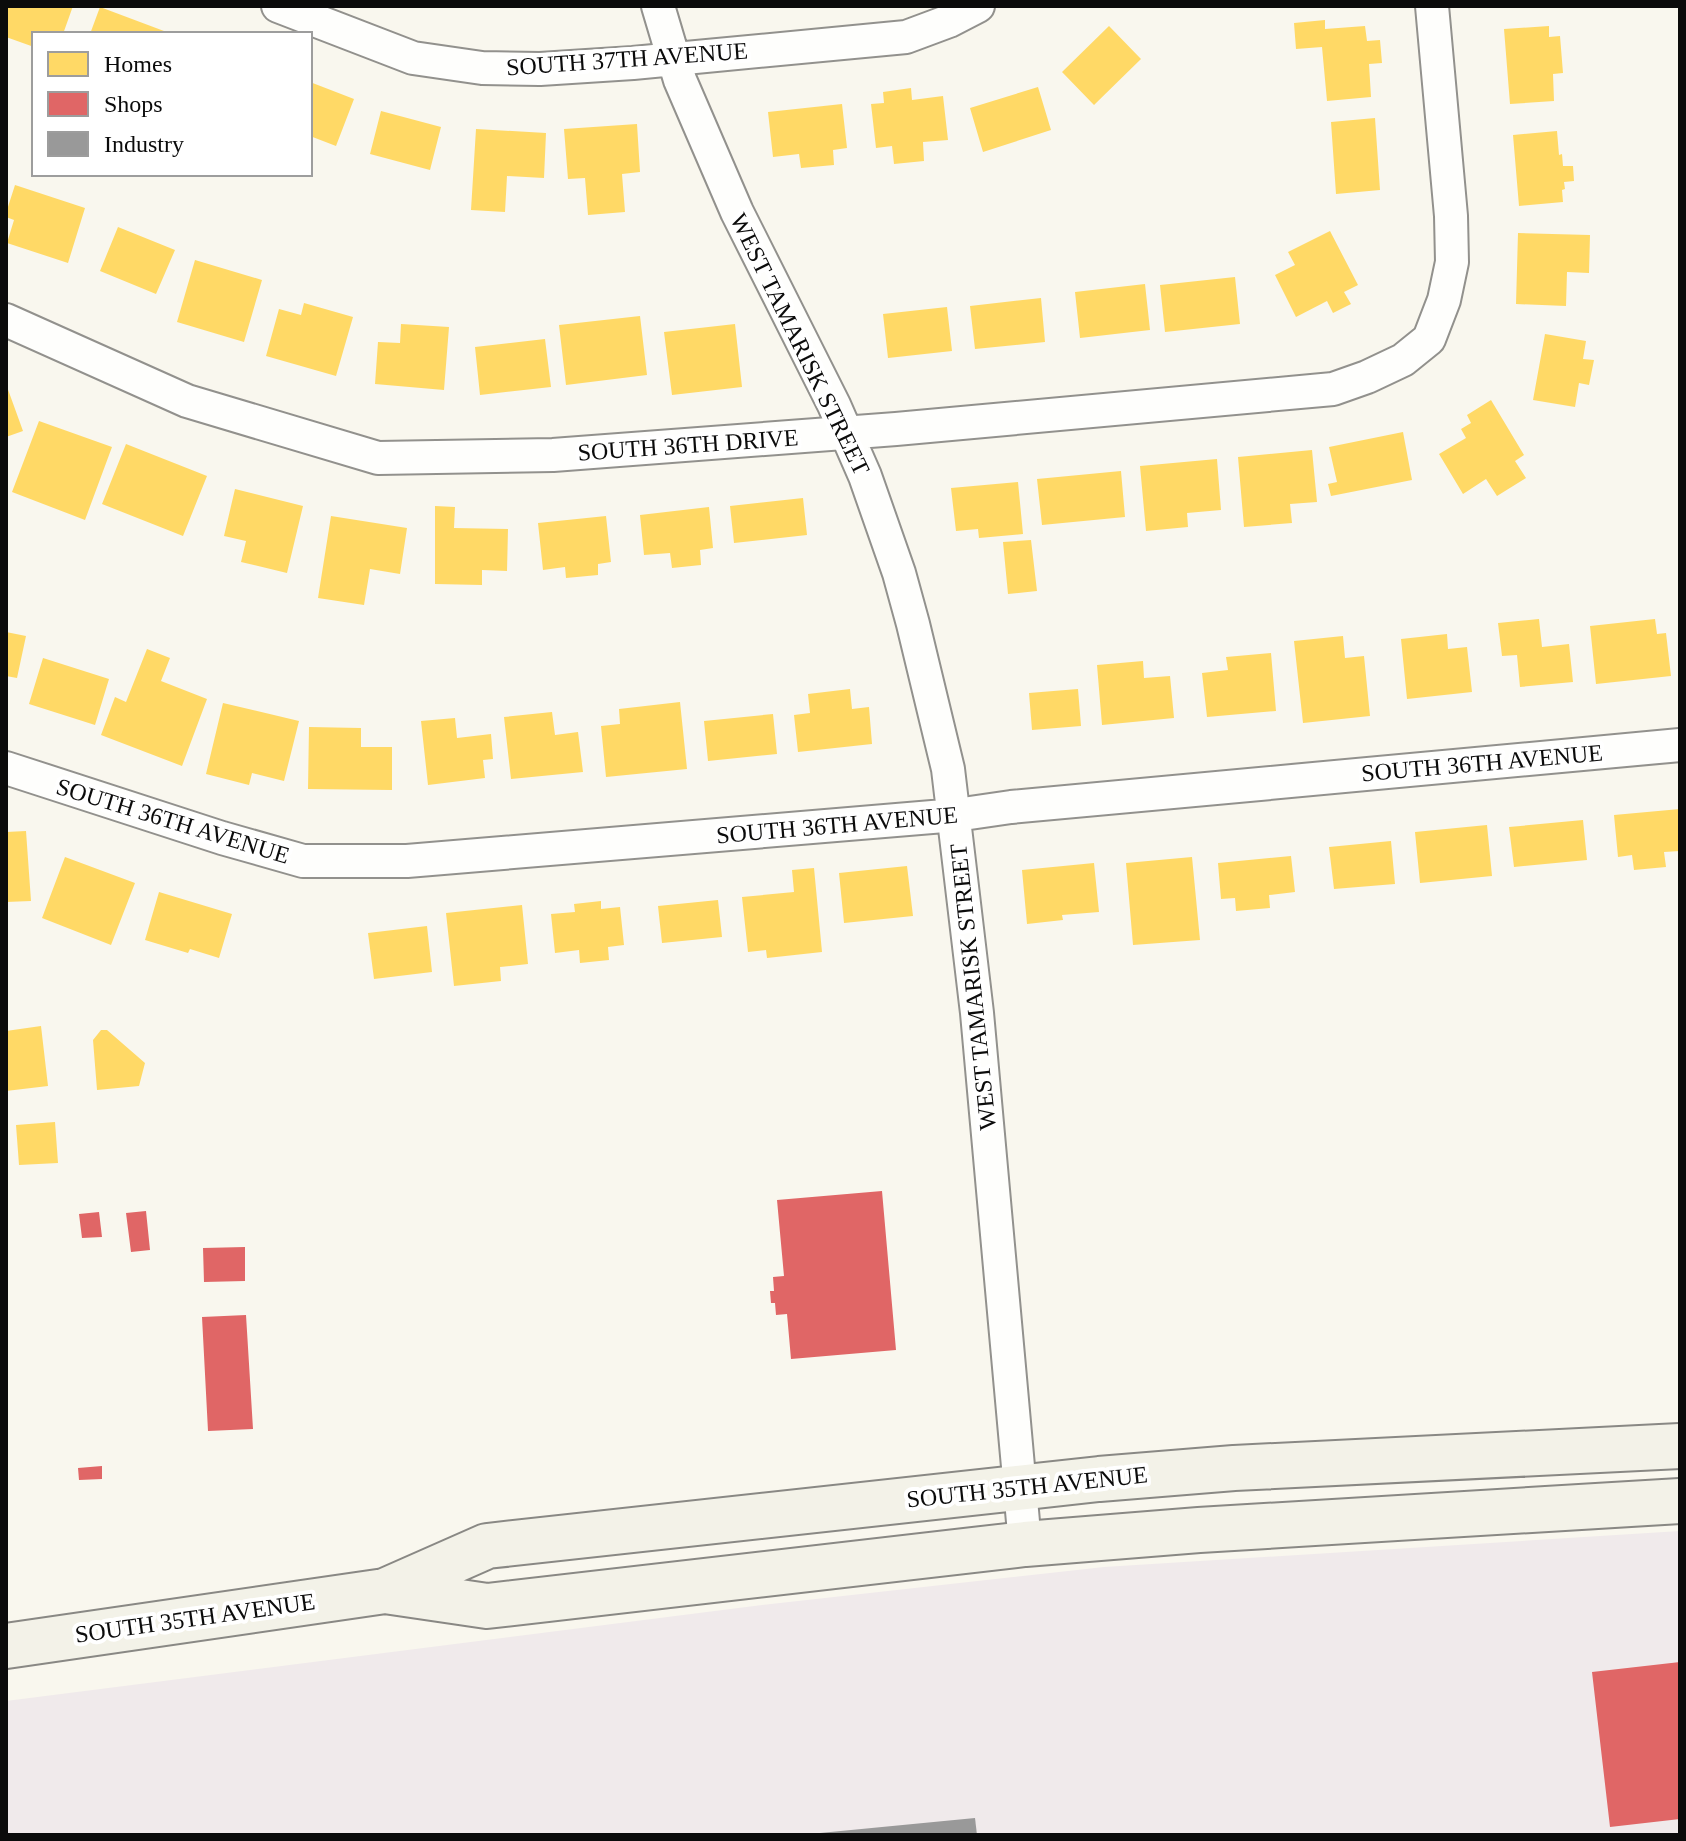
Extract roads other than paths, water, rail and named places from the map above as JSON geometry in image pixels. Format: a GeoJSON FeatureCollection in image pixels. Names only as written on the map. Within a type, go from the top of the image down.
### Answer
{"type":"FeatureCollection","features":[{"type":"Feature","properties":{"kind":"main road","name":"SOUTH 35TH AVENUE"},"geometry":{"type":"LineString","coordinates":[[6,1646],[385,1591],[487,1546],[1020,1486],[1234,1468],[1680,1446]]}},
{"type":"Feature","properties":{"kind":"main road","name":"SOUTH 35TH AVENUE"},"geometry":{"type":"LineString","coordinates":[[385,1591],[487,1606],[1025,1544],[1199,1530],[1680,1501]]}},
{"type":"Feature","properties":{"kind":"street","name":"SOUTH 37TH AVENUE"},"geometry":{"type":"LineString","coordinates":[[278,6],[413,58],[482,68],[540,69],[906,37],[978,6]]}},
{"type":"Feature","properties":{"kind":"street","name":"WEST TAMARISK STREET"},"geometry":{"type":"LineString","coordinates":[[658,6],[673,59],[737,212],[776,285],[865,476],[899,573],[948,769],[956,815],[977,1013],[1025,1544]]}},
{"type":"Feature","properties":{"kind":"street","name":"SOUTH 36TH DRIVE"},"geometry":{"type":"LineString","coordinates":[[6,320],[187,401],[378,458],[553,455],[845,433],[1333,389],[1403,360],[1429,339],[1444,300],[1452,262],[1451,216],[1432,6]]}},
{"type":"Feature","properties":{"kind":"street","name":"SOUTH 36TH AVENUE"},"geometry":{"type":"LineString","coordinates":[[6,768],[303,861],[407,861],[956,815],[1011,807],[1680,745]]}}]}
